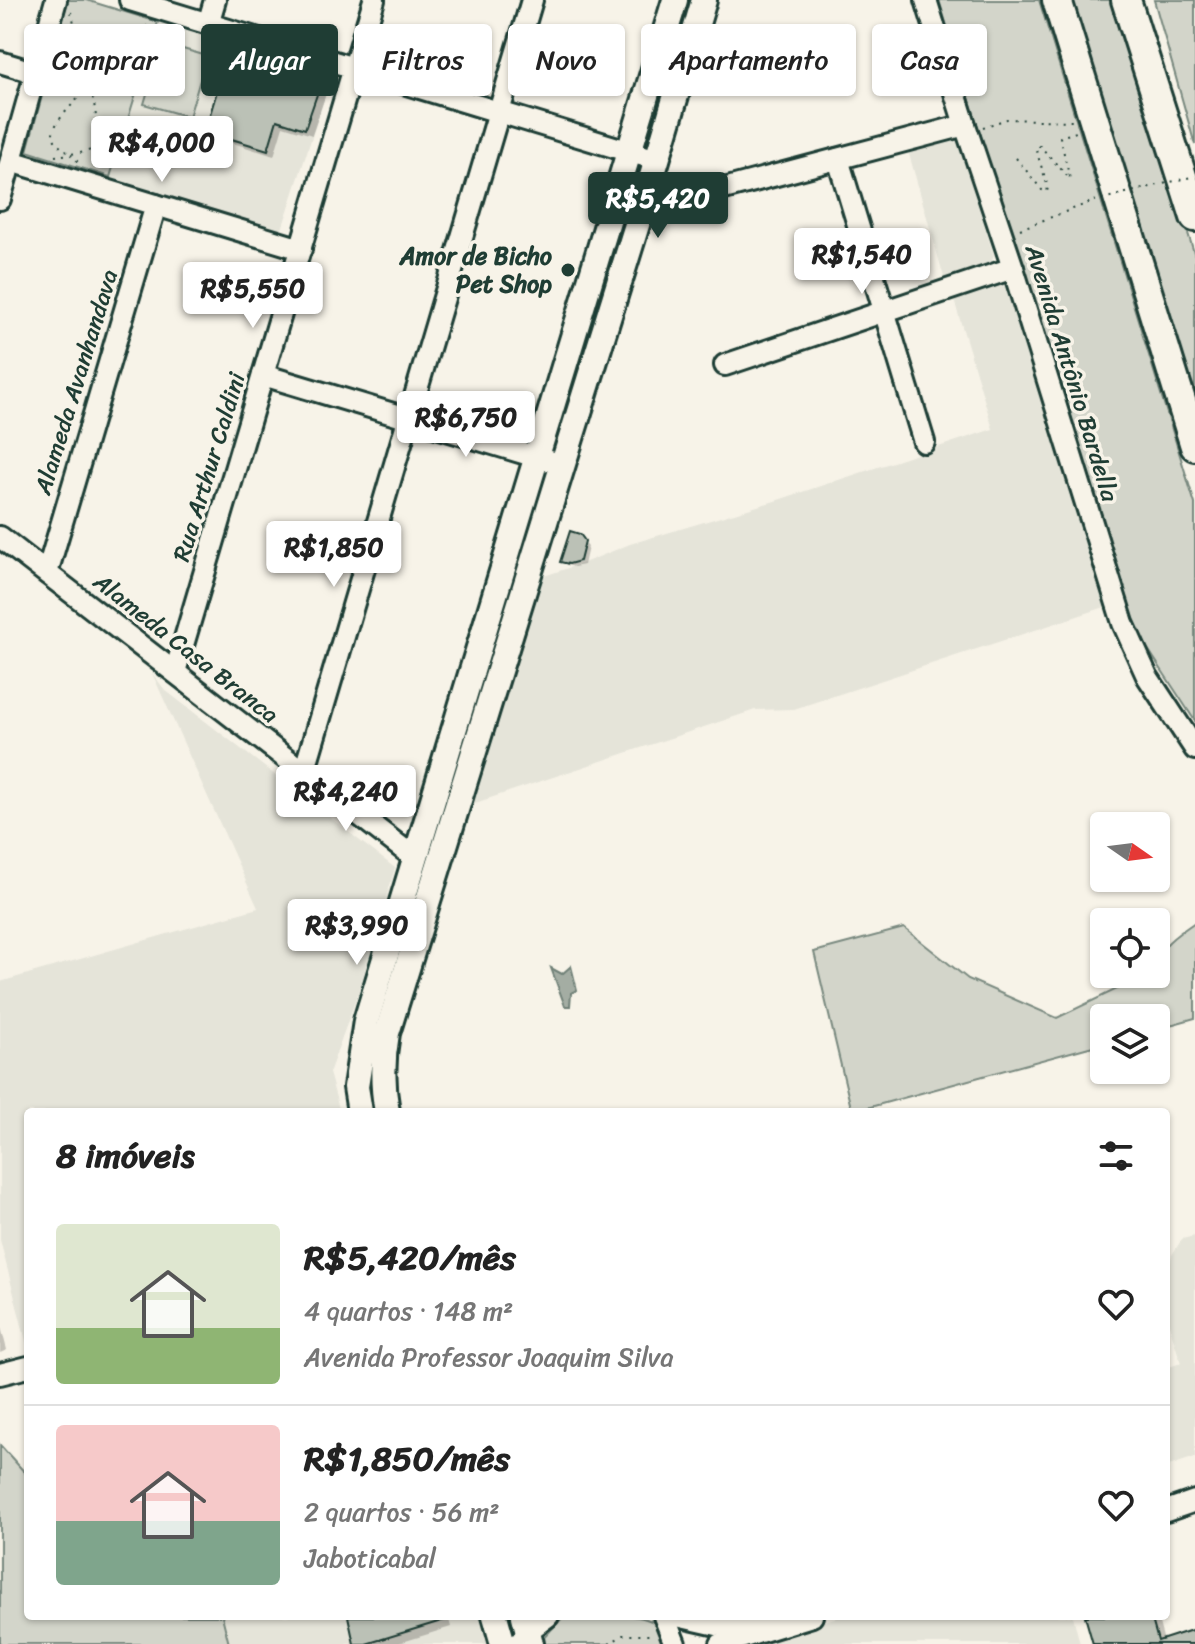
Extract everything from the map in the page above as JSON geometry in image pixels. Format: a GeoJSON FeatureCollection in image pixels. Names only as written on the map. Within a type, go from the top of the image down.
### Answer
{"type":"FeatureCollection","features":[{"type":"Feature","properties":{"kind":"highway"},"geometry":{"type":"LineString","coordinates":[[1057,0],[1195,446]]}},
{"type":"Feature","properties":{"kind":"highway"},"geometry":{"type":"LineString","coordinates":[[1126,0],[1195,217]]}},
{"type":"Feature","properties":{"kind":"highway"},"geometry":{"type":"LineString","coordinates":[[1140,0],[1165,129]]}},
{"type":"Feature","properties":{"kind":"main road"},"geometry":{"type":"LineString","coordinates":[[359,1108],[356,1087],[366,1021],[675,0]]}},
{"type":"Feature","properties":{"kind":"main road"},"geometry":{"type":"LineString","coordinates":[[385,1101],[382,1058],[387,1033],[704,0]]}},
{"type":"Feature","properties":{"kind":"main road"},"geometry":{"type":"LineString","coordinates":[[496,1620],[503,1644]]}},
{"type":"Feature","properties":{"kind":"street"},"geometry":{"type":"LineString","coordinates":[[49,24],[56,0]]}},
{"type":"Feature","properties":{"kind":"street"},"geometry":{"type":"LineString","coordinates":[[130,0],[208,24],[215,0]]}},
{"type":"Feature","properties":{"kind":"street","name":"Rua Arthur Caldini"},"geometry":{"type":"LineString","coordinates":[[367,24],[374,0]]}},
{"type":"Feature","properties":{"kind":"street"},"geometry":{"type":"LineString","coordinates":[[304,772],[532,0]]}},
{"type":"Feature","properties":{"kind":"street","name":"Avenida Antônio Bardella"},"geometry":{"type":"LineString","coordinates":[[926,0],[1123,623],[1147,676],[1195,749]]}},
{"type":"Feature","properties":{"kind":"street"},"geometry":{"type":"LineString","coordinates":[[0,62],[24,73]]}},
{"type":"Feature","properties":{"kind":"street"},"geometry":{"type":"LineString","coordinates":[[338,63],[354,68]]}},
{"type":"Feature","properties":{"kind":"street","name":"Rua Arthur Caldini"},"geometry":{"type":"LineString","coordinates":[[175,672],[354,68]]}},
{"type":"Feature","properties":{"kind":"street"},"geometry":{"type":"LineString","coordinates":[[0,199],[29,96]]}},
{"type":"Feature","properties":{"kind":"street"},"geometry":{"type":"LineString","coordinates":[[446,96],[657,160]]}},
{"type":"Feature","properties":{"kind":"street"},"geometry":{"type":"LineString","coordinates":[[641,211],[965,125]]}},
{"type":"Feature","properties":{"kind":"street"},"geometry":{"type":"LineString","coordinates":[[838,159],[924,442]]}},
{"type":"Feature","properties":{"kind":"street"},"geometry":{"type":"LineString","coordinates":[[11,161],[301,249]]}},
{"type":"Feature","properties":{"kind":"street","name":"Alameda Avanhandava"},"geometry":{"type":"LineString","coordinates":[[47,573],[156,205]]}},
{"type":"Feature","properties":{"kind":"street"},"geometry":{"type":"LineString","coordinates":[[725,365],[1013,268]]}},
{"type":"Feature","properties":{"kind":"street"},"geometry":{"type":"LineString","coordinates":[[263,375],[563,465]]}},
{"type":"Feature","properties":{"kind":"street","name":"Alameda Casa Branca"},"geometry":{"type":"LineString","coordinates":[[0,537],[416,859]]}},
{"type":"Feature","properties":{"kind":"street"},"geometry":{"type":"LineString","coordinates":[[0,1374],[24,1368]]}},
{"type":"Feature","properties":{"kind":"street"},"geometry":{"type":"LineString","coordinates":[[1170,1495],[1195,1487]]}},
{"type":"Feature","properties":{"kind":"street"},"geometry":{"type":"LineString","coordinates":[[1170,1510],[1195,1501]]}},
{"type":"Feature","properties":{"kind":"street"},"geometry":{"type":"LineString","coordinates":[[526,1634],[543,1620]]}},
{"type":"Feature","properties":{"kind":"street"},"geometry":{"type":"LineString","coordinates":[[672,1627],[746,1620]]}},
{"type":"Feature","properties":{"kind":"street"},"geometry":{"type":"LineString","coordinates":[[721,1644],[799,1620]]}},
{"type":"Feature","properties":{"kind":"path"},"geometry":{"type":"LineString","coordinates":[[68,0],[74,24]]}},
{"type":"Feature","properties":{"kind":"path"},"geometry":{"type":"LineString","coordinates":[[149,24],[162,10]]}},
{"type":"Feature","properties":{"kind":"path"},"geometry":{"type":"LineString","coordinates":[[80,96],[54,126],[53,135],[70,154],[90,151],[97,142],[92,96]]}},
{"type":"Feature","properties":{"kind":"path"},"geometry":{"type":"LineString","coordinates":[[965,125],[981,127],[1007,119],[1068,120],[1096,126]]}},
{"type":"Feature","properties":{"kind":"path"},"geometry":{"type":"LineString","coordinates":[[1016,158],[1047,192],[1037,146],[1070,179],[1060,137],[1096,126]]}},
{"type":"Feature","properties":{"kind":"path"},"geometry":{"type":"LineString","coordinates":[[1012,232],[1094,201],[1195,176]]}},
{"type":"Feature","properties":{"kind":"path"},"geometry":{"type":"LineString","coordinates":[[609,1644],[623,1635],[672,1627]]}},
{"type":"Feature","properties":{"kind":"shaded area"},"geometry":{"type":"Polygon","coordinates":[[[68,0],[86,0],[158,22],[157,24],[61,24],[68,0]]]}},
{"type":"Feature","properties":{"kind":"shaded area"},"geometry":{"type":"Polygon","coordinates":[[[939,0],[1039,0],[1195,504],[1195,721],[1131,623],[969,96],[987,96],[987,24],[946,24],[939,0]]]}},
{"type":"Feature","properties":{"kind":"shaded area"},"geometry":{"type":"Polygon","coordinates":[[[1068,0],[1116,0],[1195,256],[1195,409],[1068,0]]]}},
{"type":"Feature","properties":{"kind":"shaded area"},"geometry":{"type":"Polygon","coordinates":[[[1154,0],[1195,0],[1195,145],[1154,0]]]}},
{"type":"Feature","properties":{"kind":"shaded area"},"geometry":{"type":"Polygon","coordinates":[[[185,30],[201,35],[201,96],[325,96],[282,229],[276,230],[110,177],[135,96],[185,96],[185,30]]]}},
{"type":"Feature","properties":{"kind":"shaded area"},"geometry":{"type":"Polygon","coordinates":[[[185,50],[201,54],[201,76],[189,117],[144,104],[146,96],[185,96],[185,50]]]}},
{"type":"Feature","properties":{"kind":"shaded area"},"geometry":{"type":"Polygon","coordinates":[[[42,96],[135,96],[110,177],[27,151],[42,96]]]}},
{"type":"Feature","properties":{"kind":"shaded area"},"geometry":{"type":"Polygon","coordinates":[[[956,134],[994,256],[988,268],[945,281],[907,147],[956,134]]]}},
{"type":"Feature","properties":{"kind":"shaded area"},"geometry":{"type":"Polygon","coordinates":[[[632,174],[642,175],[561,439],[552,436],[632,174]]]}},
{"type":"Feature","properties":{"kind":"shaded area"},"geometry":{"type":"Polygon","coordinates":[[[1005,284],[1105,607],[794,709],[755,710],[469,805],[544,576],[630,544],[775,501],[993,429],[954,300],[1005,284]]]}},
{"type":"Feature","properties":{"kind":"shaded area"},"geometry":{"type":"Polygon","coordinates":[[[152,673],[165,690],[395,868],[359,991],[329,1073],[339,1108],[24,1108],[24,1333],[0,1240],[0,982],[258,908],[152,673]]]}},
{"type":"Feature","properties":{"kind":"shaded area"},"geometry":{"type":"Polygon","coordinates":[[[1195,922],[1195,1018],[1170,1025],[1170,1004],[1090,1004],[1090,1047],[867,1108],[851,1108],[814,952],[904,928],[968,979],[1057,1018],[1119,988],[1170,988],[1170,941],[1195,922]]]}},
{"type":"Feature","properties":{"kind":"shaded area"},"geometry":{"type":"Polygon","coordinates":[[[571,966],[577,990],[571,993],[570,1006],[565,1006],[551,968],[562,974],[571,966]]]}},
{"type":"Feature","properties":{"kind":"shaded area"},"geometry":{"type":"Polygon","coordinates":[[[1195,1236],[1195,1457],[1170,1466],[1170,1367],[1181,1363],[1170,1328],[1170,1262],[1182,1239],[1195,1236]]]}},
{"type":"Feature","properties":{"kind":"shaded area"},"geometry":{"type":"Polygon","coordinates":[[[0,1445],[24,1472],[24,1620],[223,1620],[229,1644],[0,1644],[0,1445]]]}},
{"type":"Feature","properties":{"kind":"shaded area"},"geometry":{"type":"Polygon","coordinates":[[[223,1620],[483,1620],[489,1644],[229,1644],[223,1620]]]}},
{"type":"Feature","properties":{"kind":"shaded area"},"geometry":{"type":"Polygon","coordinates":[[[560,1620],[648,1620],[660,1627],[669,1644],[538,1644],[560,1620]]]}},
{"type":"Feature","properties":{"kind":"shaded area"},"geometry":{"type":"Polygon","coordinates":[[[828,1620],[1074,1620],[1080,1644],[751,1644],[828,1620]]]}},
{"type":"Feature","properties":{"kind":"building"},"geometry":{"type":"Polygon","coordinates":[[[216,96],[316,96],[305,129],[277,120],[268,150],[205,131],[216,96]]]}},
{"type":"Feature","properties":{"kind":"building"},"geometry":{"type":"Polygon","coordinates":[[[570,531],[580,534],[585,541],[580,561],[569,564],[560,562],[570,531]]]}},
{"type":"Feature","properties":{"kind":"building"},"geometry":{"type":"Polygon","coordinates":[[[349,1620],[445,1620],[366,1644],[354,1644],[349,1620]]]}},
{"type":"Feature","properties":{"kind":"building"},"geometry":{"type":"Polygon","coordinates":[[[1086,1620],[1152,1620],[1158,1641],[1195,1629],[1195,1644],[1093,1644],[1086,1620]]]}},
{"type":"Feature","properties":{"kind":"place","name":"Amor de Bicho Pet Shop"},"geometry":{"type":"Point","coordinates":[568,270]}}]}
